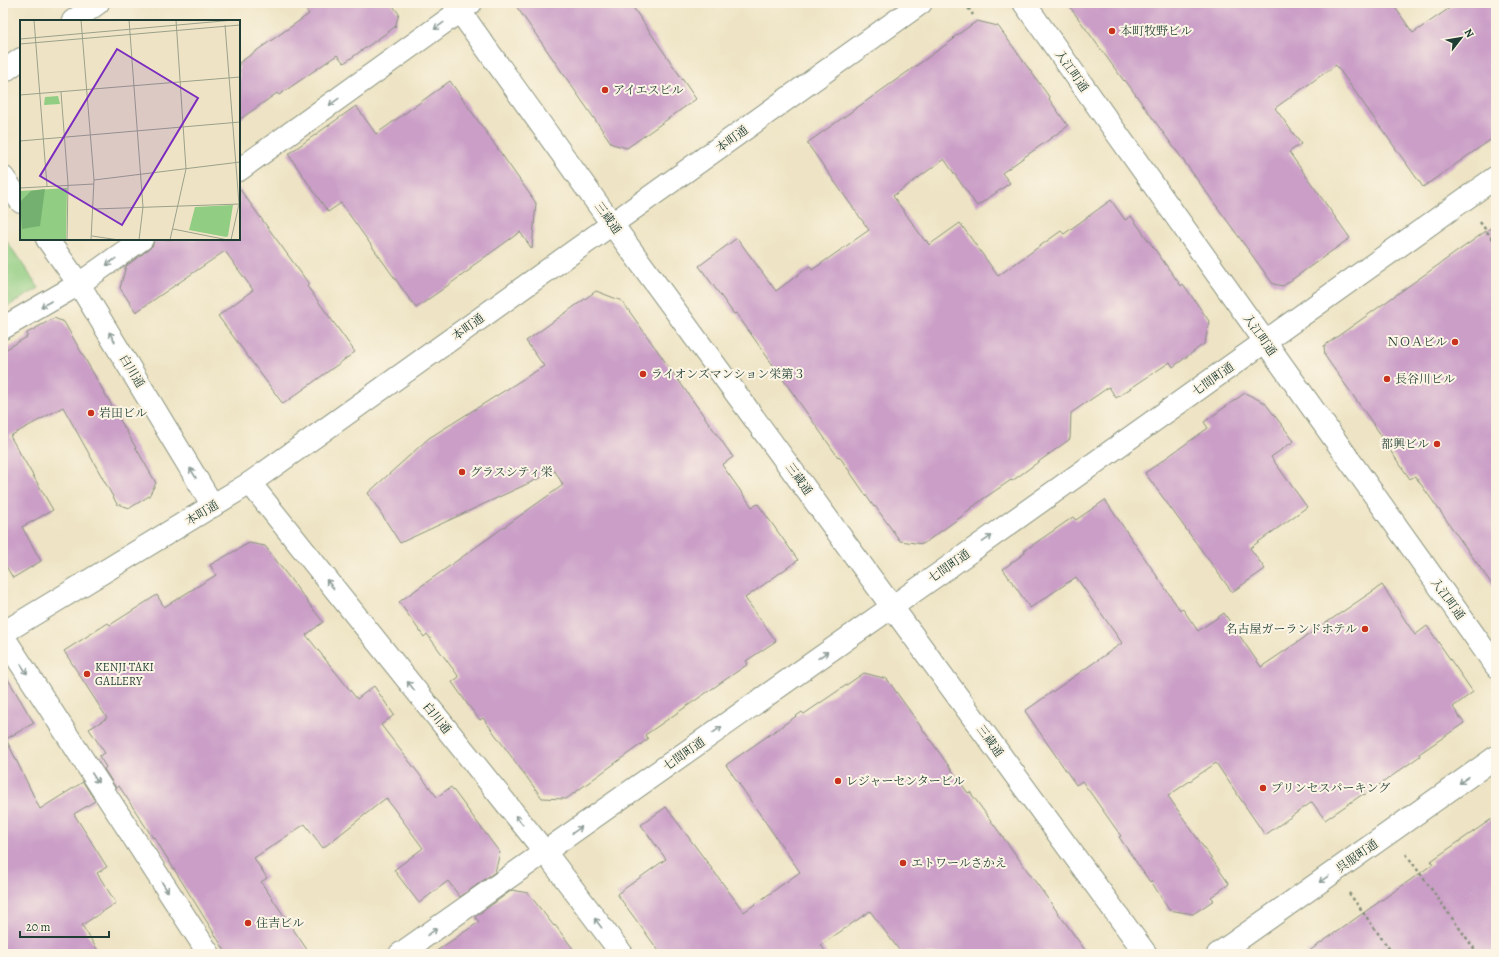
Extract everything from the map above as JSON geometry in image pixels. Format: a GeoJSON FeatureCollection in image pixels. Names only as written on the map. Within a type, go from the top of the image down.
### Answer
{"type":"FeatureCollection","features":[{"type":"Feature","properties":{"kind":"street"},"geometry":{"type":"LineString","coordinates":[[74,20],[98,3]]}},
{"type":"Feature","properties":{"kind":"street","name":"本町通"},"geometry":{"type":"LineString","coordinates":[[3,632],[250,483],[921,3]]}},
{"type":"Feature","properties":{"kind":"street","name":"入江町通"},"geometry":{"type":"LineString","coordinates":[[1024,3],[1496,666]]}},
{"type":"Feature","properties":{"kind":"street"},"geometry":{"type":"LineString","coordinates":[[240,169],[462,6]]}},
{"type":"Feature","properties":{"kind":"street","name":"三蔵通"},"geometry":{"type":"LineString","coordinates":[[462,6],[612,224],[1146,954]]}},
{"type":"Feature","properties":{"kind":"street"},"geometry":{"type":"LineString","coordinates":[[3,72],[20,60]]}},
{"type":"Feature","properties":{"kind":"street"},"geometry":{"type":"LineString","coordinates":[[3,177],[20,201]]}},
{"type":"Feature","properties":{"kind":"street","name":"七間町通"},"geometry":{"type":"LineString","coordinates":[[400,954],[1496,177]]}},
{"type":"Feature","properties":{"kind":"street","name":"白川通"},"geometry":{"type":"LineString","coordinates":[[48,240],[79,284],[213,506]]}},
{"type":"Feature","properties":{"kind":"street"},"geometry":{"type":"LineString","coordinates":[[3,328],[79,284],[141,240]]}},
{"type":"Feature","properties":{"kind":"street","name":"白川通"},"geometry":{"type":"LineString","coordinates":[[250,483],[545,852],[622,954]]}},
{"type":"Feature","properties":{"kind":"street"},"geometry":{"type":"LineString","coordinates":[[3,636],[209,954]]}},
{"type":"Feature","properties":{"kind":"street","name":"呉服町通"},"geometry":{"type":"LineString","coordinates":[[1218,954],[1496,757]]}},
{"type":"Feature","properties":{"kind":"path"},"geometry":{"type":"LineString","coordinates":[[965,3],[973,15]]}},
{"type":"Feature","properties":{"kind":"path"},"geometry":{"type":"LineString","coordinates":[[1477,217],[1496,244]]}},
{"type":"Feature","properties":{"kind":"path"},"geometry":{"type":"LineString","coordinates":[[1390,832],[1478,954]]}},
{"type":"Feature","properties":{"kind":"path"},"geometry":{"type":"LineString","coordinates":[[1334,872],[1393,954]]}},
{"type":"Feature","properties":{"kind":"green space"},"geometry":{"type":"Polygon","coordinates":[[[3,236],[39,288],[3,309],[3,236]]]}},
{"type":"Feature","properties":{"kind":"building"},"geometry":{"type":"Polygon","coordinates":[[[301,3],[391,3],[399,14],[395,27],[344,63],[337,55],[279,95],[277,93],[240,119],[240,62],[309,14],[301,3]]]}},
{"type":"Feature","properties":{"kind":"building"},"geometry":{"type":"Polygon","coordinates":[[[514,3],[630,3],[696,99],[627,148],[612,144],[514,3]]]}},
{"type":"Feature","properties":{"kind":"building"},"geometry":{"type":"Polygon","coordinates":[[[1067,3],[1392,3],[1413,33],[1457,3],[1496,3],[1496,136],[1423,187],[1336,65],[1275,108],[1301,144],[1289,152],[1350,238],[1283,286],[1273,284],[1125,80],[1124,81],[1067,3]]]}},
{"type":"Feature","properties":{"kind":"building"},"geometry":{"type":"Polygon","coordinates":[[[977,21],[998,26],[1050,98],[1049,99],[1068,126],[1002,173],[1010,183],[977,206],[944,159],[893,196],[925,241],[926,240],[929,245],[960,223],[998,276],[1061,231],[1064,234],[1111,200],[1125,220],[1131,216],[1181,286],[1183,284],[1209,321],[1205,343],[1173,367],[1170,362],[1116,398],[1109,387],[1071,413],[1070,439],[1012,481],[1011,480],[983,499],[923,544],[900,541],[875,506],[874,507],[839,456],[838,457],[736,313],[734,314],[699,266],[737,238],[776,291],[810,266],[812,270],[869,230],[807,143],[954,39],[953,38],[977,21]]]}},
{"type":"Feature","properties":{"kind":"building"},"geometry":{"type":"Polygon","coordinates":[[[450,81],[536,203],[532,249],[520,232],[416,308],[341,203],[328,212],[288,154],[356,106],[376,134],[450,81]]]}},
{"type":"Feature","properties":{"kind":"building"},"geometry":{"type":"Polygon","coordinates":[[[240,189],[309,284],[307,286],[355,352],[283,404],[218,316],[253,290],[225,251],[136,312],[120,288],[126,266],[153,245],[154,240],[240,240],[240,189]]]}},
{"type":"Feature","properties":{"kind":"building"},"geometry":{"type":"Polygon","coordinates":[[[1496,224],[1496,590],[1415,476],[1410,479],[1325,356],[1324,346],[1496,224]]]}},
{"type":"Feature","properties":{"kind":"building"},"geometry":{"type":"Polygon","coordinates":[[[596,291],[622,301],[733,457],[722,465],[752,507],[758,504],[798,560],[745,598],[776,641],[746,661],[748,664],[645,735],[648,739],[566,799],[542,798],[483,718],[480,720],[468,705],[452,682],[459,677],[427,634],[424,637],[399,602],[563,485],[555,471],[400,543],[368,493],[429,438],[544,366],[526,341],[596,291]]]}},
{"type":"Feature","properties":{"kind":"building"},"geometry":{"type":"Polygon","coordinates":[[[54,318],[64,322],[156,483],[149,496],[130,508],[117,504],[63,407],[10,436],[53,510],[22,527],[41,561],[13,578],[3,561],[3,351],[27,337],[27,333],[54,318]]]}},
{"type":"Feature","properties":{"kind":"building"},"geometry":{"type":"Polygon","coordinates":[[[1245,393],[1265,403],[1294,441],[1271,457],[1307,507],[1250,548],[1265,569],[1232,592],[1145,473],[1208,428],[1204,422],[1245,393]]]}},
{"type":"Feature","properties":{"kind":"building"},"geometry":{"type":"Polygon","coordinates":[[[1105,500],[1180,610],[1182,608],[1198,631],[1224,613],[1261,667],[1382,585],[1415,635],[1427,626],[1473,692],[1453,707],[1464,723],[1419,754],[1420,756],[1385,781],[1325,820],[1312,802],[1265,835],[1216,763],[1168,796],[1229,884],[1211,897],[1214,900],[1193,914],[1169,910],[1151,881],[1150,882],[1119,837],[1121,836],[1082,781],[1076,785],[1025,711],[1122,643],[1076,577],[1030,608],[1003,569],[1025,553],[1024,551],[1073,517],[1076,520],[1105,500]]]}},
{"type":"Feature","properties":{"kind":"building"},"geometry":{"type":"Polygon","coordinates":[[[249,543],[265,546],[323,622],[306,635],[357,699],[374,686],[394,715],[381,725],[437,797],[451,787],[500,853],[495,872],[460,897],[448,881],[419,903],[394,870],[423,848],[386,798],[323,848],[305,824],[254,858],[267,878],[261,882],[310,954],[227,954],[154,837],[153,838],[119,786],[116,788],[104,769],[106,767],[99,756],[105,753],[89,729],[107,718],[64,651],[108,623],[110,625],[157,595],[164,607],[216,575],[210,565],[249,543]]]}},
{"type":"Feature","properties":{"kind":"building"},"geometry":{"type":"Polygon","coordinates":[[[3,671],[34,723],[6,739],[40,809],[83,782],[95,801],[74,814],[107,867],[97,873],[116,903],[82,925],[100,954],[3,954],[3,671]]]}},
{"type":"Feature","properties":{"kind":"building"},"geometry":{"type":"Polygon","coordinates":[[[864,673],[887,679],[968,793],[970,792],[1088,954],[902,954],[870,911],[821,945],[827,954],[661,954],[617,894],[666,859],[641,825],[666,807],[744,912],[800,872],[726,765],[802,712],[804,714],[864,673]]]}},
{"type":"Feature","properties":{"kind":"building"},"geometry":{"type":"Polygon","coordinates":[[[1496,816],[1496,954],[1305,954],[1433,864],[1431,861],[1496,816]]]}},
{"type":"Feature","properties":{"kind":"building"},"geometry":{"type":"Polygon","coordinates":[[[512,890],[528,893],[577,954],[432,954],[479,922],[475,917],[512,890]]]}},
{"type":"Feature","properties":{"kind":"place","name":"本町牧野ビル"},"geometry":{"type":"Point","coordinates":[1112,31]}},
{"type":"Feature","properties":{"kind":"place","name":"アイエスビル"},"geometry":{"type":"Point","coordinates":[605,90]}},
{"type":"Feature","properties":{"kind":"place","name":"ＮＯＡビル"},"geometry":{"type":"Point","coordinates":[1455,342]}},
{"type":"Feature","properties":{"kind":"place","name":"ライオンズマンション栄第３"},"geometry":{"type":"Point","coordinates":[643,374]}},
{"type":"Feature","properties":{"kind":"place","name":"長谷川ビル"},"geometry":{"type":"Point","coordinates":[1387,379]}},
{"type":"Feature","properties":{"kind":"place","name":"岩田ビル"},"geometry":{"type":"Point","coordinates":[91,413]}},
{"type":"Feature","properties":{"kind":"place","name":"都興ビル"},"geometry":{"type":"Point","coordinates":[1437,444]}},
{"type":"Feature","properties":{"kind":"place","name":"グラスシティ栄"},"geometry":{"type":"Point","coordinates":[462,472]}},
{"type":"Feature","properties":{"kind":"place","name":"名古屋ガーランドホテル"},"geometry":{"type":"Point","coordinates":[1365,629]}},
{"type":"Feature","properties":{"kind":"place","name":"KENJI TAKI GALLERY"},"geometry":{"type":"Point","coordinates":[87,674]}},
{"type":"Feature","properties":{"kind":"place","name":"レジャーセンタービル"},"geometry":{"type":"Point","coordinates":[838,781]}},
{"type":"Feature","properties":{"kind":"place","name":"プリンセスパーキング"},"geometry":{"type":"Point","coordinates":[1263,788]}},
{"type":"Feature","properties":{"kind":"place","name":"エトワールさかえ"},"geometry":{"type":"Point","coordinates":[903,863]}},
{"type":"Feature","properties":{"kind":"place","name":"住吉ビル"},"geometry":{"type":"Point","coordinates":[248,923]}}]}
